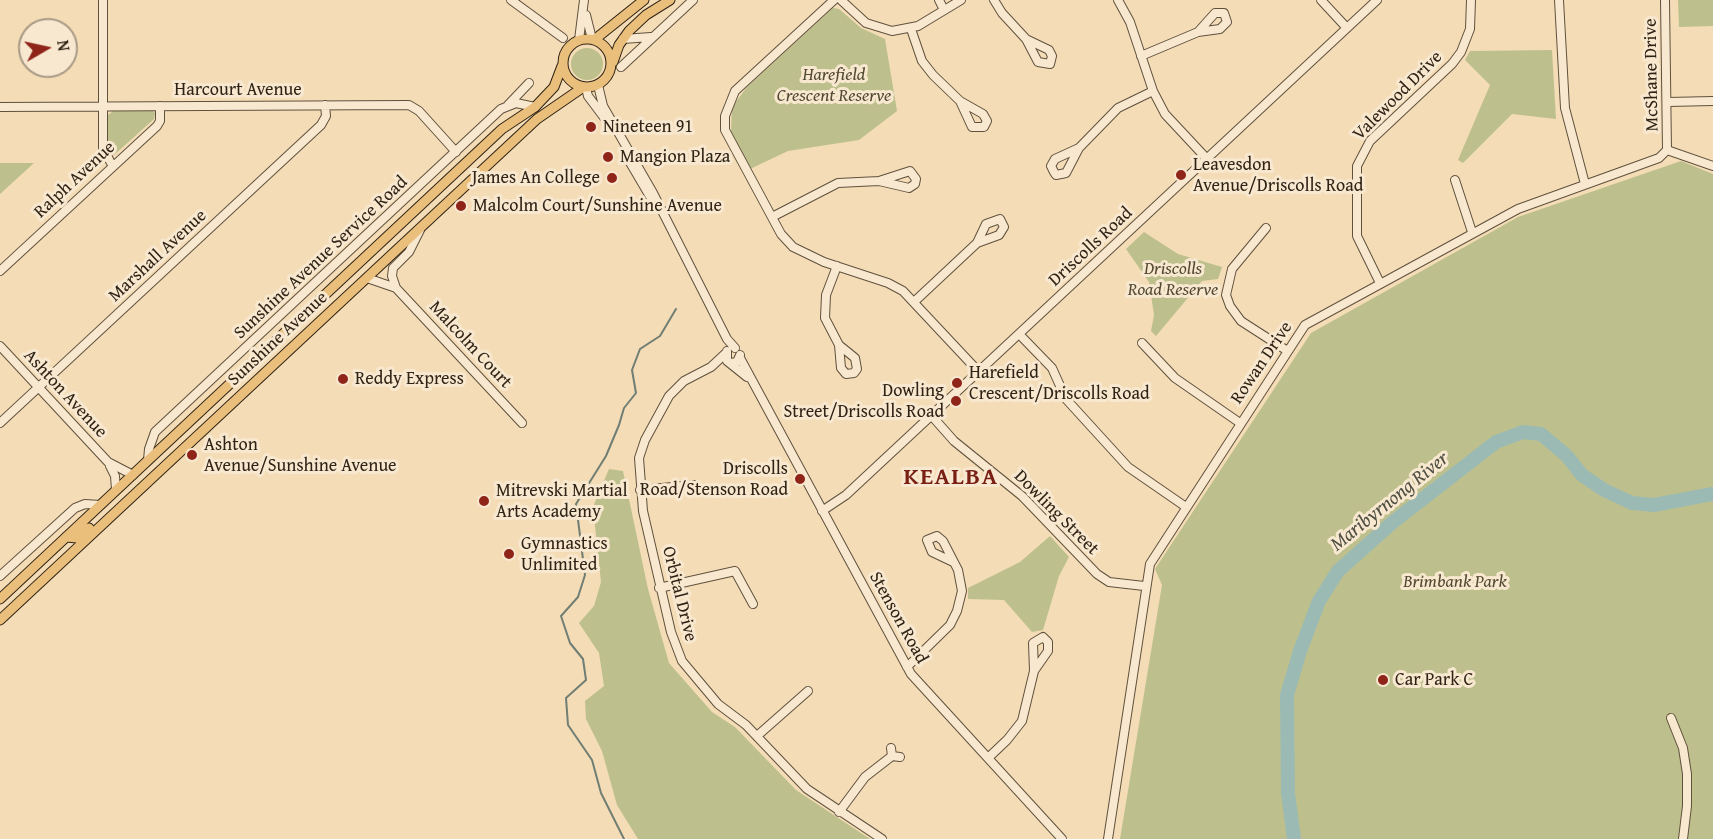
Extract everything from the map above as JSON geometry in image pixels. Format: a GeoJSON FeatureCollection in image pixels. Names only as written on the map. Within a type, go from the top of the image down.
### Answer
{"type":"FeatureCollection","features":[{"type":"Feature","properties":{"kind":"main road"},"geometry":{"type":"LineString","coordinates":[[616,66],[607,50],[593,40],[579,40],[567,48],[562,66],[567,77],[584,88],[598,86],[616,66],[623,39],[646,15],[670,0]]}},
{"type":"Feature","properties":{"kind":"main road"},"geometry":{"type":"LineString","coordinates":[[593,40],[641,1]]}},
{"type":"Feature","properties":{"kind":"main road","name":"Sunshine Avenue"},"geometry":{"type":"LineString","coordinates":[[0,599],[369,256],[502,129],[535,107],[554,87],[562,66]]}},
{"type":"Feature","properties":{"kind":"main road","name":"Sunshine Avenue"},"geometry":{"type":"LineString","coordinates":[[0,620],[542,115],[584,88]]}},
{"type":"Feature","properties":{"kind":"main road"},"geometry":{"type":"LineString","coordinates":[[367,278],[369,256]]}},
{"type":"Feature","properties":{"kind":"main road"},"geometry":{"type":"LineString","coordinates":[[224,390],[277,350],[284,348],[289,351]]}},
{"type":"Feature","properties":{"kind":"main road"},"geometry":{"type":"LineString","coordinates":[[66,537],[81,536],[141,488]]}},
{"type":"Feature","properties":{"kind":"street"},"geometry":{"type":"LineString","coordinates":[[103,0],[104,148],[112,165]]}},
{"type":"Feature","properties":{"kind":"street"},"geometry":{"type":"LineString","coordinates":[[511,0],[562,38]]}},
{"type":"Feature","properties":{"kind":"street"},"geometry":{"type":"LineString","coordinates":[[616,66],[693,0]]}},
{"type":"Feature","properties":{"kind":"street"},"geometry":{"type":"LineString","coordinates":[[834,0],[735,91],[728,104],[725,130],[771,217],[781,234],[793,247],[837,266],[888,283],[903,291],[915,301],[978,371]]}},
{"type":"Feature","properties":{"kind":"street"},"geometry":{"type":"LineString","coordinates":[[841,0],[858,18],[876,27],[892,30],[911,29],[961,0]]}},
{"type":"Feature","properties":{"kind":"street"},"geometry":{"type":"LineString","coordinates":[[939,0],[945,10]]}},
{"type":"Feature","properties":{"kind":"street"},"geometry":{"type":"LineString","coordinates":[[994,0],[1002,13],[1026,39]]}},
{"type":"Feature","properties":{"kind":"street"},"geometry":{"type":"LineString","coordinates":[[1118,0],[1130,22],[1153,92],[1165,114],[1208,159]]}},
{"type":"Feature","properties":{"kind":"street"},"geometry":{"type":"LineString","coordinates":[[1321,0],[1346,27]]}},
{"type":"Feature","properties":{"kind":"street","name":"Driscolls Road"},"geometry":{"type":"LineString","coordinates":[[822,511],[846,495],[1377,0]]}},
{"type":"Feature","properties":{"kind":"street","name":"Valewood Drive"},"geometry":{"type":"LineString","coordinates":[[1380,283],[1357,236],[1356,166],[1370,141],[1452,64],[1461,52],[1470,29],[1471,0]]}},
{"type":"Feature","properties":{"kind":"street"},"geometry":{"type":"LineString","coordinates":[[1559,0],[1565,108],[1585,184]]}},
{"type":"Feature","properties":{"kind":"street","name":"McShane Drive"},"geometry":{"type":"LineString","coordinates":[[1665,0],[1667,150]]}},
{"type":"Feature","properties":{"kind":"street"},"geometry":{"type":"LineString","coordinates":[[584,2],[593,40]]}},
{"type":"Feature","properties":{"kind":"street"},"geometry":{"type":"LineString","coordinates":[[579,40],[584,2]]}},
{"type":"Feature","properties":{"kind":"street"},"geometry":{"type":"LineString","coordinates":[[911,29],[922,61],[960,101]]}},
{"type":"Feature","properties":{"kind":"street"},"geometry":{"type":"LineString","coordinates":[[1141,56],[1198,32]]}},
{"type":"Feature","properties":{"kind":"street"},"geometry":{"type":"LineString","coordinates":[[623,39],[651,37]]}},
{"type":"Feature","properties":{"kind":"street","name":"Sunshine Avenue Service Road"},"geometry":{"type":"LineString","coordinates":[[148,460],[155,432],[529,83]]}},
{"type":"Feature","properties":{"kind":"street"},"geometry":{"type":"LineString","coordinates":[[598,86],[603,106],[735,348]]}},
{"type":"Feature","properties":{"kind":"street"},"geometry":{"type":"LineString","coordinates":[[584,88],[609,126],[645,192],[665,218]]}},
{"type":"Feature","properties":{"kind":"street"},"geometry":{"type":"LineString","coordinates":[[1079,148],[1118,108],[1153,92]]}},
{"type":"Feature","properties":{"kind":"street"},"geometry":{"type":"LineString","coordinates":[[1668,102],[1713,101]]}},
{"type":"Feature","properties":{"kind":"street"},"geometry":{"type":"LineString","coordinates":[[508,105],[520,103],[535,107]]}},
{"type":"Feature","properties":{"kind":"street","name":"Marshall Avenue"},"geometry":{"type":"LineString","coordinates":[[0,423],[321,125],[326,116],[326,105]]}},
{"type":"Feature","properties":{"kind":"street","name":"Harcourt Avenue"},"geometry":{"type":"LineString","coordinates":[[0,107],[409,105],[419,111],[456,152]]}},
{"type":"Feature","properties":{"kind":"street","name":"Ralph Avenue"},"geometry":{"type":"LineString","coordinates":[[0,270],[157,126],[160,121],[160,106]]}},
{"type":"Feature","properties":{"kind":"street"},"geometry":{"type":"LineString","coordinates":[[1667,150],[1713,166]]}},
{"type":"Feature","properties":{"kind":"street","name":"Rowan Drive"},"geometry":{"type":"LineString","coordinates":[[1108,839],[1144,586],[1150,564],[1286,350],[1305,324],[1518,209],[1659,158],[1667,150]]}},
{"type":"Feature","properties":{"kind":"street"},"geometry":{"type":"LineString","coordinates":[[1455,180],[1472,232]]}},
{"type":"Feature","properties":{"kind":"street"},"geometry":{"type":"LineString","coordinates":[[771,217],[838,183],[879,181]]}},
{"type":"Feature","properties":{"kind":"street"},"geometry":{"type":"LineString","coordinates":[[396,288],[392,276],[393,268],[409,252],[422,227]]}},
{"type":"Feature","properties":{"kind":"street"},"geometry":{"type":"LineString","coordinates":[[1266,228],[1232,269],[1226,295],[1230,306],[1241,321],[1286,350]]}},
{"type":"Feature","properties":{"kind":"street"},"geometry":{"type":"LineString","coordinates":[[915,301],[977,243]]}},
{"type":"Feature","properties":{"kind":"street"},"geometry":{"type":"LineString","coordinates":[[837,266],[824,306],[825,318],[839,345]]}},
{"type":"Feature","properties":{"kind":"street","name":"Malcolm Court"},"geometry":{"type":"LineString","coordinates":[[367,278],[396,288],[522,423]]}},
{"type":"Feature","properties":{"kind":"street"},"geometry":{"type":"LineString","coordinates":[[722,327],[730,363]]}},
{"type":"Feature","properties":{"kind":"street"},"geometry":{"type":"LineString","coordinates":[[1019,334],[1052,368],[1066,399],[1128,467],[1186,507]]}},
{"type":"Feature","properties":{"kind":"street"},"geometry":{"type":"LineString","coordinates":[[1142,343],[1175,378],[1240,423]]}},
{"type":"Feature","properties":{"kind":"street","name":"Ashton Avenue"},"geometry":{"type":"LineString","coordinates":[[0,346],[108,462],[114,472],[116,490]]}},
{"type":"Feature","properties":{"kind":"street","name":"Orbital Drive"},"geometry":{"type":"LineString","coordinates":[[711,367],[726,352],[735,348]]}},
{"type":"Feature","properties":{"kind":"street","name":"Stenson Road"},"geometry":{"type":"LineString","coordinates":[[735,348],[740,353],[740,358],[751,379],[916,681],[1062,839]]}},
{"type":"Feature","properties":{"kind":"street","name":"Orbital Drive"},"geometry":{"type":"LineString","coordinates":[[740,358],[730,363],[711,367],[684,381],[662,405],[641,450],[640,490],[659,588],[671,632],[682,661],[718,704],[757,736],[796,780],[839,812],[882,839]]}},
{"type":"Feature","properties":{"kind":"street","name":"Stenson Road"},"geometry":{"type":"LineString","coordinates":[[730,363],[751,379]]}},
{"type":"Feature","properties":{"kind":"street","name":"Dowling Street"},"geometry":{"type":"LineString","coordinates":[[931,415],[954,441],[1022,496],[1097,574],[1109,582],[1144,586]]}},
{"type":"Feature","properties":{"kind":"street","name":"Ashton Avenue"},"geometry":{"type":"LineString","coordinates":[[108,462],[133,475]]}},
{"type":"Feature","properties":{"kind":"street"},"geometry":{"type":"LineString","coordinates":[[640,490],[694,485]]}},
{"type":"Feature","properties":{"kind":"street"},"geometry":{"type":"LineString","coordinates":[[0,576],[75,508],[85,504],[100,505]]}},
{"type":"Feature","properties":{"kind":"street"},"geometry":{"type":"LineString","coordinates":[[907,667],[944,633],[954,620],[962,591],[960,576],[953,562]]}},
{"type":"Feature","properties":{"kind":"street"},"geometry":{"type":"LineString","coordinates":[[659,588],[735,571],[753,604]]}},
{"type":"Feature","properties":{"kind":"street"},"geometry":{"type":"LineString","coordinates":[[988,758],[1022,721],[1034,671]]}},
{"type":"Feature","properties":{"kind":"street"},"geometry":{"type":"LineString","coordinates":[[757,736],[808,691]]}},
{"type":"Feature","properties":{"kind":"street"},"geometry":{"type":"LineString","coordinates":[[1671,718],[1683,748],[1687,774],[1687,806],[1683,839]]}},
{"type":"Feature","properties":{"kind":"street"},"geometry":{"type":"LineString","coordinates":[[839,812],[865,777],[894,754]]}},
{"type":"Feature","properties":{"kind":"green space"},"geometry":{"type":"Polygon","coordinates":[[[1678,0],[1713,0],[1713,26],[1679,27],[1678,0]]]}},
{"type":"Feature","properties":{"kind":"green space","name":"Harefield Crescent Reserve"},"geometry":{"type":"Polygon","coordinates":[[[833,8],[839,9],[861,28],[885,39],[897,111],[859,140],[788,151],[750,169],[731,132],[732,107],[747,87],[833,8]]]}},
{"type":"Feature","properties":{"kind":"green space"},"geometry":{"type":"Polygon","coordinates":[[[587,48],[598,53],[603,64],[598,75],[587,80],[576,75],[571,64],[576,53],[587,48]]]}},
{"type":"Feature","properties":{"kind":"green space"},"geometry":{"type":"Polygon","coordinates":[[[1552,50],[1556,119],[1512,114],[1463,163],[1458,160],[1490,85],[1465,60],[1470,51],[1552,50]]]}},
{"type":"Feature","properties":{"kind":"green space"},"geometry":{"type":"Polygon","coordinates":[[[114,110],[152,110],[155,113],[154,119],[114,155],[110,155],[107,116],[114,110]]]}},
{"type":"Feature","properties":{"kind":"green space","name":"Brimbank Park"},"geometry":{"type":"Polygon","coordinates":[[[1681,161],[1713,174],[1713,839],[1120,839],[1162,585],[1155,569],[1311,333],[1518,217],[1681,161]]]}},
{"type":"Feature","properties":{"kind":"green space"},"geometry":{"type":"Polygon","coordinates":[[[0,163],[34,163],[0,194],[0,163]]]}},
{"type":"Feature","properties":{"kind":"green space","name":"Driscolls Road Reserve"},"geometry":{"type":"Polygon","coordinates":[[[1144,232],[1178,254],[1222,267],[1218,279],[1202,281],[1156,336],[1151,331],[1154,315],[1149,282],[1126,249],[1144,232]]]}},
{"type":"Feature","properties":{"kind":"green space"},"geometry":{"type":"Polygon","coordinates":[[[609,469],[623,471],[648,589],[669,663],[712,712],[735,727],[796,790],[870,839],[638,839],[617,805],[602,751],[586,719],[585,701],[604,686],[599,653],[579,623],[594,606],[601,582],[593,507],[609,469]]]}},
{"type":"Feature","properties":{"kind":"green space"},"geometry":{"type":"Polygon","coordinates":[[[1050,536],[1069,557],[1059,576],[1043,630],[1032,632],[1004,600],[968,599],[968,588],[1020,562],[1050,536]]]}},
{"type":"Feature","properties":{"kind":"waterway"},"geometry":{"type":"LineString","coordinates":[[624,839],[601,793],[592,760],[568,725],[566,698],[586,680],[583,659],[570,643],[561,616],[578,597],[585,575],[576,504],[606,456],[624,408],[636,393],[632,370],[640,349],[660,336],[676,309]]}},
{"type":"Feature","properties":{"kind":"waterway","name":"Maribyrnong River"},"geometry":{"type":"LineString","coordinates":[[1294,839],[1288,793],[1287,695],[1300,651],[1319,601],[1338,571],[1393,522],[1496,442],[1523,432],[1541,434],[1567,456],[1582,475],[1604,490],[1632,503],[1654,505],[1713,494]]}},
{"type":"Feature","properties":{"kind":"place","name":"Nineteen 91"},"geometry":{"type":"Point","coordinates":[591,127]}},
{"type":"Feature","properties":{"kind":"place","name":"Mangion Plaza"},"geometry":{"type":"Point","coordinates":[608,157]}},
{"type":"Feature","properties":{"kind":"place","name":"Leavesdon Avenue/Driscolls Road"},"geometry":{"type":"Point","coordinates":[1181,175]}},
{"type":"Feature","properties":{"kind":"place","name":"James An College"},"geometry":{"type":"Point","coordinates":[612,178]}},
{"type":"Feature","properties":{"kind":"place","name":"Malcolm Court/Sunshine Avenue"},"geometry":{"type":"Point","coordinates":[461,206]}},
{"type":"Feature","properties":{"kind":"place","name":"Reddy Express"},"geometry":{"type":"Point","coordinates":[343,379]}},
{"type":"Feature","properties":{"kind":"place","name":"Harefield Crescent/Driscolls Road"},"geometry":{"type":"Point","coordinates":[957,383]}},
{"type":"Feature","properties":{"kind":"place","name":"Dowling Street/Driscolls Road"},"geometry":{"type":"Point","coordinates":[956,401]}},
{"type":"Feature","properties":{"kind":"place","name":"Ashton Avenue/Sunshine Avenue"},"geometry":{"type":"Point","coordinates":[192,455]}},
{"type":"Feature","properties":{"kind":"place","name":"Driscolls Road/Stenson Road"},"geometry":{"type":"Point","coordinates":[800,479]}},
{"type":"Feature","properties":{"kind":"place","name":"Mitrevski Martial Arts Academy"},"geometry":{"type":"Point","coordinates":[484,501]}},
{"type":"Feature","properties":{"kind":"place","name":"Gymnastics Unlimited"},"geometry":{"type":"Point","coordinates":[509,554]}},
{"type":"Feature","properties":{"kind":"place","name":"Car Park C"},"geometry":{"type":"Point","coordinates":[1383,680]}},
{"type":"Feature","properties":{"kind":"district","name":"KEALBA"},"geometry":{"type":"Point","coordinates":[951,478]}}]}
